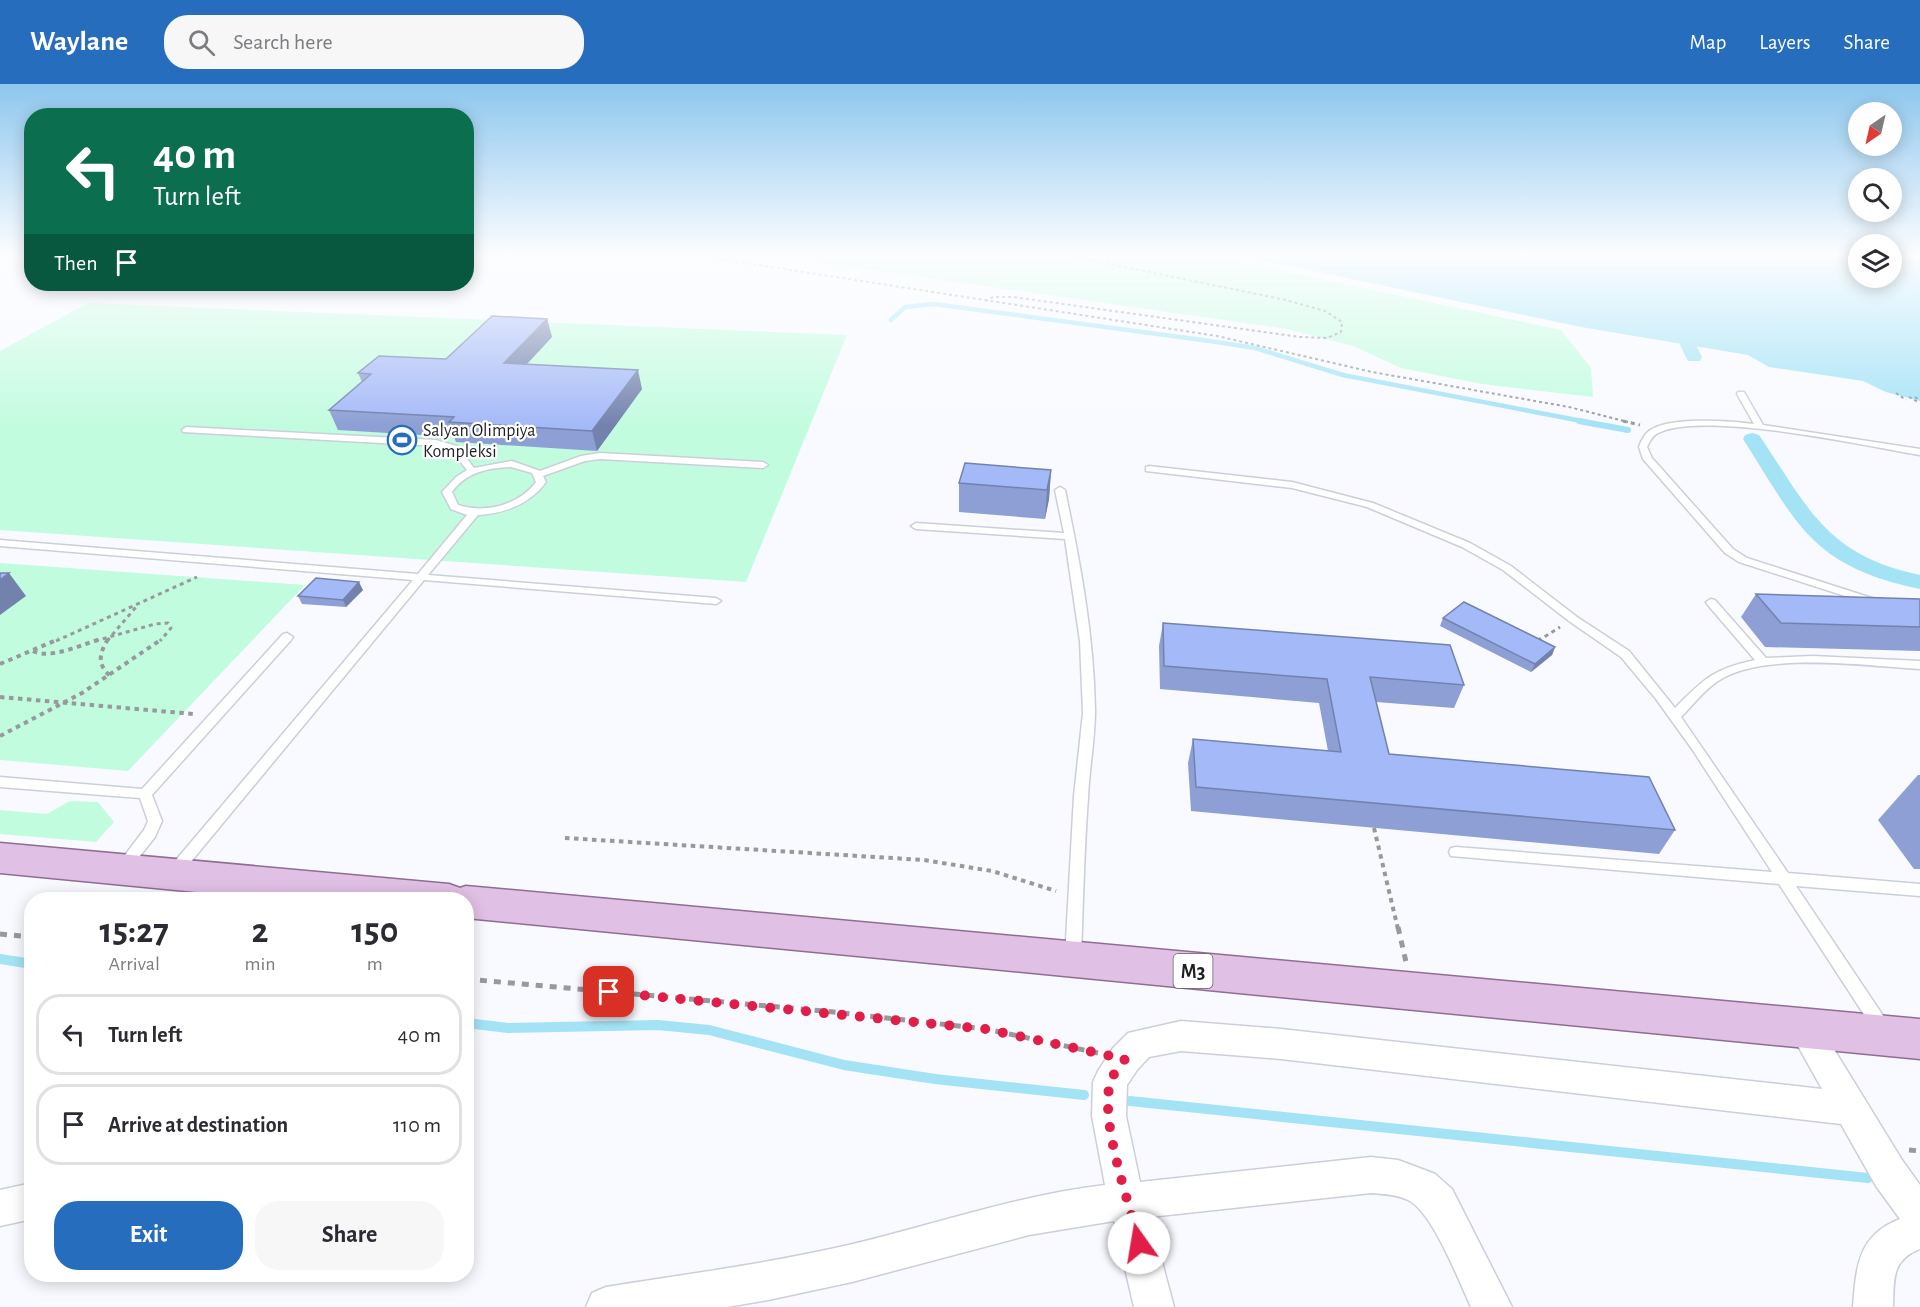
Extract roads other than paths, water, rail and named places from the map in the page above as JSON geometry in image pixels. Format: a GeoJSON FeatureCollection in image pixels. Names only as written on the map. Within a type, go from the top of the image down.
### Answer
{"type":"FeatureCollection","features":[{"type":"Feature","properties":{"kind":"main road"},"geometry":{"type":"LineString","coordinates":[[0,858],[364,892]]}},
{"type":"Feature","properties":{"kind":"main road","name":"M3"},"geometry":{"type":"LineString","coordinates":[[474,903],[1904,1038]]}},
{"type":"Feature","properties":{"kind":"street"},"geometry":{"type":"LineString","coordinates":[[1805,1030],[1889,1173],[1920,1215]]}},
{"type":"Feature","properties":{"kind":"street"},"geometry":{"type":"LineString","coordinates":[[1154,1307],[1115,1152],[1109,1116],[1110,1082],[1125,1059],[1140,1044],[1181,1036],[1424,1059],[1850,1109]]}},
{"type":"Feature","properties":{"kind":"street"},"geometry":{"type":"LineString","coordinates":[[606,1307],[852,1263],[1029,1217],[1128,1200],[1371,1175],[1398,1178],[1422,1187],[1439,1202],[1492,1307]]}},
{"type":"Feature","properties":{"kind":"street"},"geometry":{"type":"LineString","coordinates":[[0,1208],[24,1203]]}},
{"type":"Feature","properties":{"kind":"street"},"geometry":{"type":"LineString","coordinates":[[1873,1307],[1875,1268],[1894,1240],[1920,1230]]}},
{"type":"Feature","properties":{"kind":"lane"},"geometry":{"type":"LineString","coordinates":[[1741,394],[1760,427]]}},
{"type":"Feature","properties":{"kind":"lane"},"geometry":{"type":"LineString","coordinates":[[1888,606],[1756,565],[1729,551],[1648,459],[1643,447],[1647,437],[1658,429],[1704,424],[1760,427],[1920,452]]}},
{"type":"Feature","properties":{"kind":"lane"},"geometry":{"type":"LineString","coordinates":[[186,430],[436,443],[454,448],[472,471]]}},
{"type":"Feature","properties":{"kind":"lane"},"geometry":{"type":"LineString","coordinates":[[539,474],[584,458],[600,456],[763,465]]}},
{"type":"Feature","properties":{"kind":"lane"},"geometry":{"type":"LineString","coordinates":[[512,464],[533,469],[539,474],[542,481],[539,489],[526,500],[506,508],[475,512],[452,505],[447,499],[447,492],[451,484],[472,471],[512,464]]}},
{"type":"Feature","properties":{"kind":"lane"},"geometry":{"type":"LineString","coordinates":[[1149,469],[1292,485],[1370,505],[1466,545],[1507,568],[1573,619],[1625,654],[1675,716],[1784,879],[1904,1038]]}},
{"type":"Feature","properties":{"kind":"lane"},"geometry":{"type":"LineString","coordinates":[[1060,490],[1071,536],[1086,641],[1089,713],[1081,796],[1073,959]]}},
{"type":"Feature","properties":{"kind":"lane"},"geometry":{"type":"LineString","coordinates":[[173,874],[475,512]]}},
{"type":"Feature","properties":{"kind":"lane"},"geometry":{"type":"LineString","coordinates":[[916,526],[1071,536]]}},
{"type":"Feature","properties":{"kind":"lane"},"geometry":{"type":"LineString","coordinates":[[0,543],[716,601]]}},
{"type":"Feature","properties":{"kind":"lane"},"geometry":{"type":"LineString","coordinates":[[1712,602],[1762,661]]}},
{"type":"Feature","properties":{"kind":"lane"},"geometry":{"type":"LineString","coordinates":[[145,794],[287,637]]}},
{"type":"Feature","properties":{"kind":"lane"},"geometry":{"type":"LineString","coordinates":[[1675,716],[1714,678],[1734,667],[1762,661],[1920,665]]}},
{"type":"Feature","properties":{"kind":"lane"},"geometry":{"type":"LineString","coordinates":[[0,782],[145,794]]}},
{"type":"Feature","properties":{"kind":"lane"},"geometry":{"type":"LineString","coordinates":[[121,869],[150,833],[155,821],[145,794]]}},
{"type":"Feature","properties":{"kind":"lane"},"geometry":{"type":"LineString","coordinates":[[1456,852],[1920,890]]}},
{"type":"Feature","properties":{"kind":"water"},"geometry":{"type":"Polygon","coordinates":[[[1510,312],[1920,312],[1920,401],[1886,392],[1863,381],[1769,367],[1748,355],[1581,327],[1510,312]]]}},
{"type":"Feature","properties":{"kind":"waterway"},"geometry":{"type":"LineString","coordinates":[[891,320],[900,312]]}},
{"type":"Feature","properties":{"kind":"waterway"},"geometry":{"type":"LineString","coordinates":[[994,312],[1255,348],[1343,375],[1587,422]]}},
{"type":"Feature","properties":{"kind":"waterway"},"geometry":{"type":"LineString","coordinates":[[1673,315],[1694,357]]}},
{"type":"Feature","properties":{"kind":"waterway"},"geometry":{"type":"LineString","coordinates":[[1579,421],[1628,430]]}},
{"type":"Feature","properties":{"kind":"waterway"},"geometry":{"type":"LineString","coordinates":[[1752,439],[1796,507],[1822,538],[1834,548],[1876,570],[1920,582]]}},
{"type":"Feature","properties":{"kind":"waterway"},"geometry":{"type":"LineString","coordinates":[[0,959],[24,963]]}},
{"type":"Feature","properties":{"kind":"waterway"},"geometry":{"type":"LineString","coordinates":[[474,1024],[508,1028],[658,1025],[709,1030],[844,1065],[935,1079],[1084,1095]]}},
{"type":"Feature","properties":{"kind":"waterway"},"geometry":{"type":"LineString","coordinates":[[1130,1101],[1868,1178]]}},
{"type":"Feature","properties":{"kind":"place","name":"Salyan Olimpiya Kompleksi"},"geometry":{"type":"Point","coordinates":[402,440]}}]}
